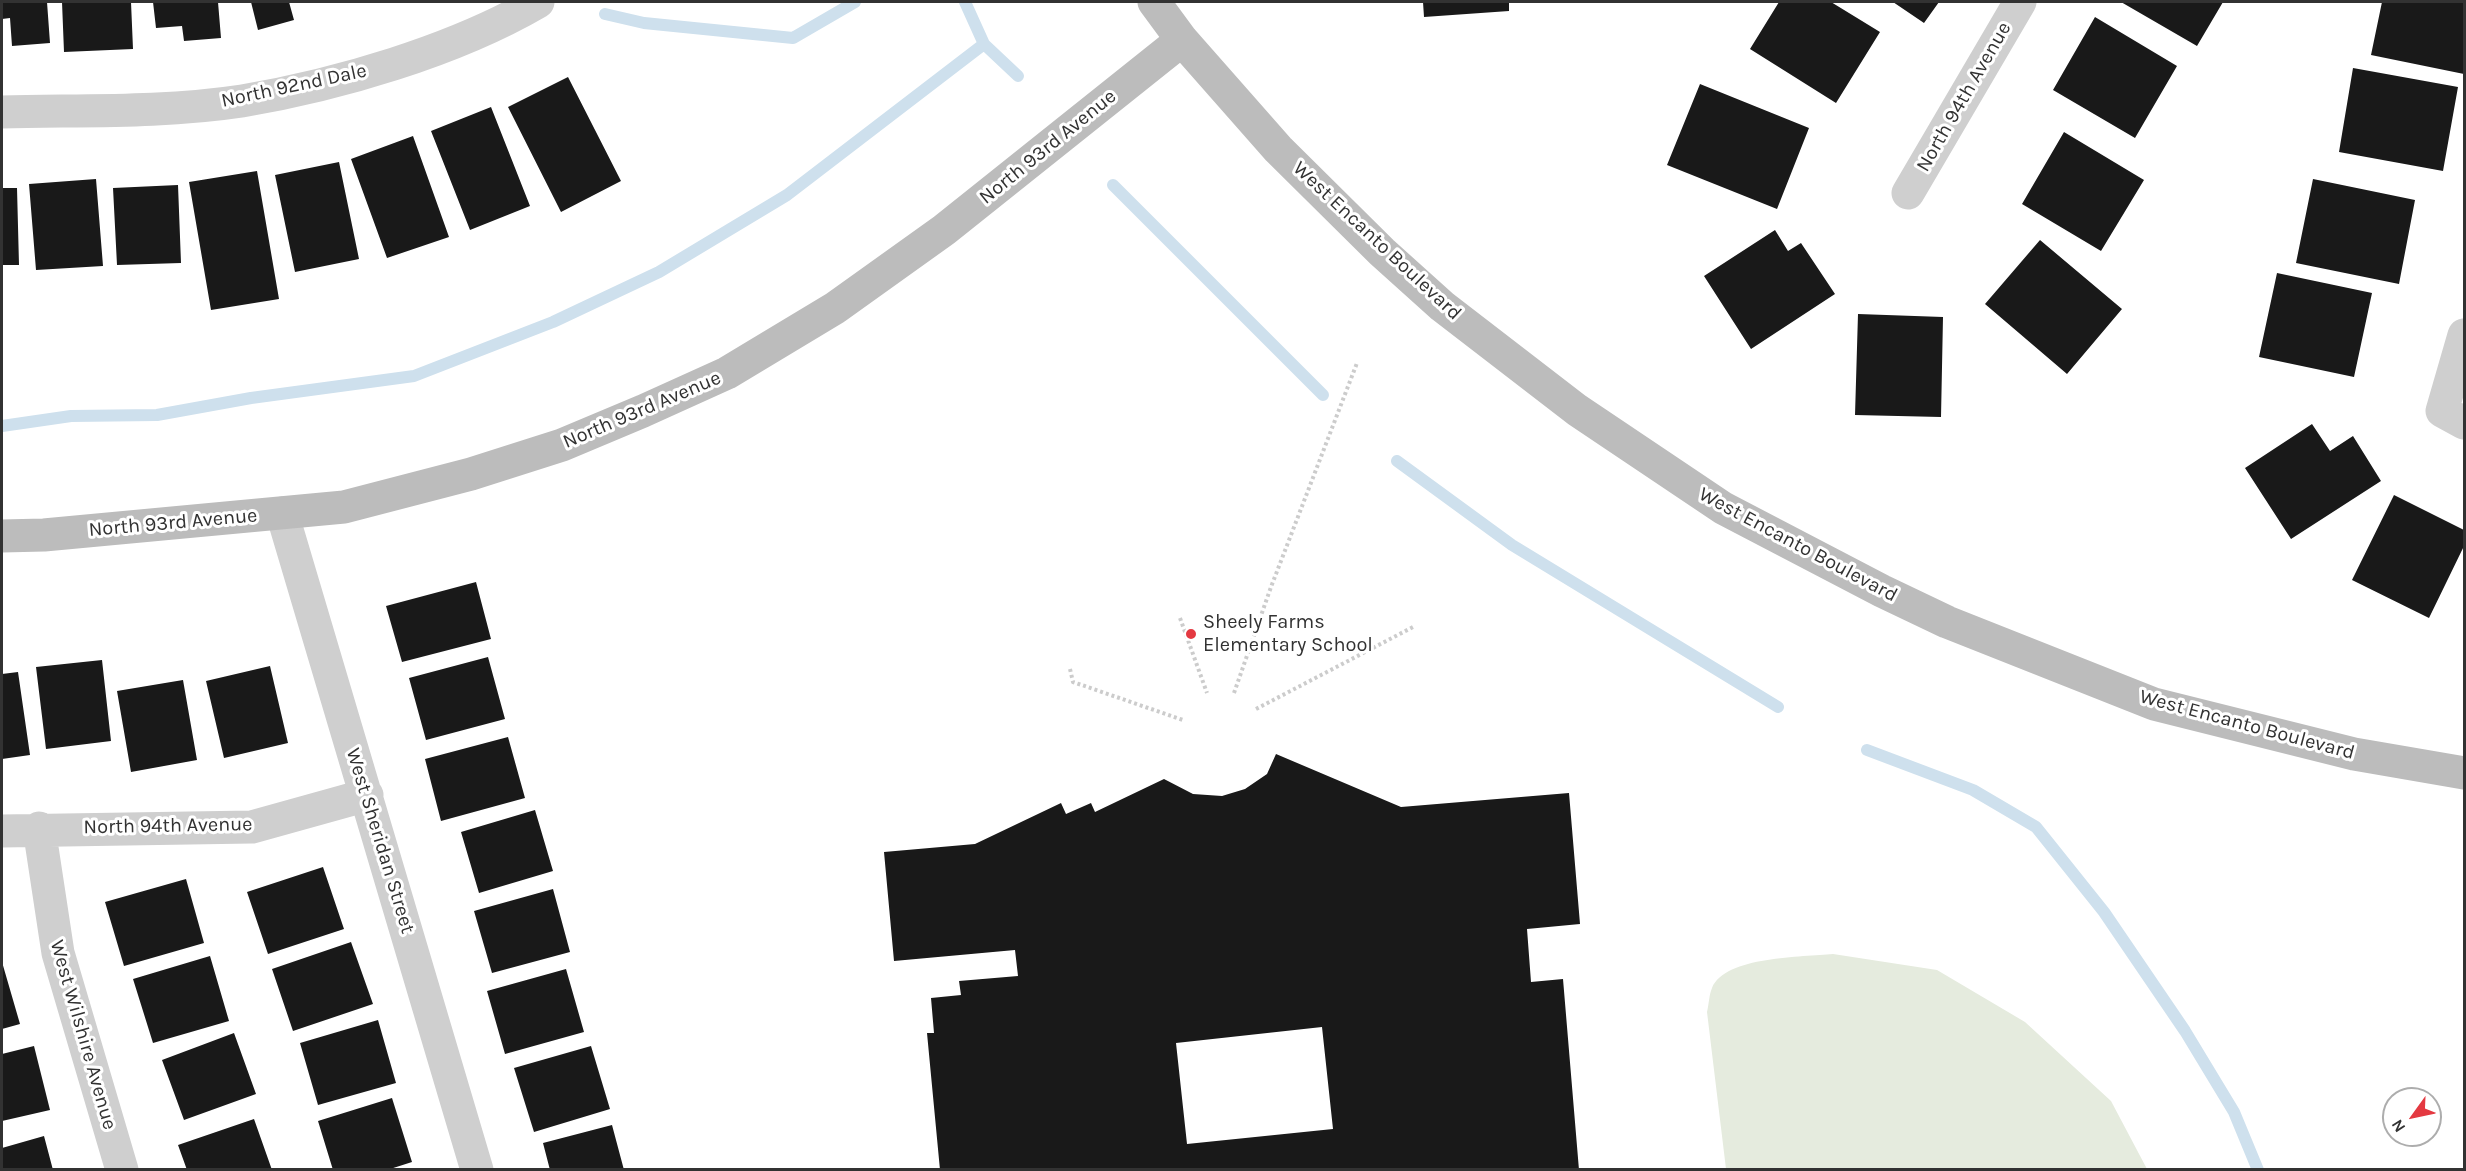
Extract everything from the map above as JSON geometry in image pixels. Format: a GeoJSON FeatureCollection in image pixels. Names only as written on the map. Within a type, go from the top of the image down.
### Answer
{"type":"FeatureCollection","features":[{"type":"Feature","properties":{"kind":"street","name":"North 92nd Dale"},"geometry":{"type":"LineString","coordinates":[[2,112],[169,108],[241,101],[342,79],[404,59],[508,19],[537,2]]}},
{"type":"Feature","properties":{"kind":"street","name":"West Encanto Boulevard"},"geometry":{"type":"LineString","coordinates":[[1154,2],[1182,40],[1278,149],[1382,252],[1442,306],[1577,410],[1723,508],[1882,591],[1947,622],[2154,704],[2354,754],[2463,773]]}},
{"type":"Feature","properties":{"kind":"street","name":"North 94th Avenue"},"geometry":{"type":"LineString","coordinates":[[1908,194],[2020,2]]}},
{"type":"Feature","properties":{"kind":"street","name":"North 93rd Avenue"},"geometry":{"type":"LineString","coordinates":[[2,536],[44,535],[344,507],[471,474],[562,445],[727,373],[835,308],[944,230],[1182,40]]}},
{"type":"Feature","properties":{"kind":"street"},"geometry":{"type":"LineString","coordinates":[[2453,417],[2464,335]]}},
{"type":"Feature","properties":{"kind":"street","name":"West Sheridan Street"},"geometry":{"type":"LineString","coordinates":[[282,513],[477,1170]]}},
{"type":"Feature","properties":{"kind":"street","name":"North 94th Avenue"},"geometry":{"type":"LineString","coordinates":[[2,831],[39,828],[252,827],[367,795]]}},
{"type":"Feature","properties":{"kind":"street","name":"West Wilshire Avenue"},"geometry":{"type":"LineString","coordinates":[[39,828],[58,953],[122,1170]]}},
{"type":"Feature","properties":{"kind":"path"},"geometry":{"type":"LineString","coordinates":[[1234,693],[1267,598],[1357,363]]}},
{"type":"Feature","properties":{"kind":"path"},"geometry":{"type":"LineString","coordinates":[[1180,618],[1207,693]]}},
{"type":"Feature","properties":{"kind":"path"},"geometry":{"type":"LineString","coordinates":[[1256,709],[1414,626]]}},
{"type":"Feature","properties":{"kind":"path"},"geometry":{"type":"LineString","coordinates":[[1070,669],[1073,682],[1183,720]]}},
{"type":"Feature","properties":{"kind":"shaded area"},"geometry":{"type":"Polygon","coordinates":[[[1833,954],[1937,970],[2025,1022],[2111,1101],[2147,1169],[1726,1169],[1707,1012],[1712,988],[1720,977],[1748,964],[1766,960],[1833,954]]]}},
{"type":"Feature","properties":{"kind":"building"},"geometry":{"type":"Polygon","coordinates":[[[2,2],[47,2],[50,43],[12,46],[10,18],[2,19],[2,2]]]}},
{"type":"Feature","properties":{"kind":"building"},"geometry":{"type":"Polygon","coordinates":[[[62,2],[131,2],[133,49],[64,52],[62,2]]]}},
{"type":"Feature","properties":{"kind":"building"},"geometry":{"type":"Polygon","coordinates":[[[153,2],[218,2],[221,38],[184,41],[182,26],[156,28],[153,2]]]}},
{"type":"Feature","properties":{"kind":"building"},"geometry":{"type":"Polygon","coordinates":[[[251,2],[289,2],[294,20],[258,30],[251,2]]]}},
{"type":"Feature","properties":{"kind":"building"},"geometry":{"type":"Polygon","coordinates":[[[1423,2],[1509,2],[1509,11],[1424,17],[1423,2]]]}},
{"type":"Feature","properties":{"kind":"building"},"geometry":{"type":"Polygon","coordinates":[[[1779,2],[1831,2],[1880,32],[1836,103],[1750,49],[1779,2]]]}},
{"type":"Feature","properties":{"kind":"building"},"geometry":{"type":"Polygon","coordinates":[[[1893,2],[1939,2],[1924,23],[1893,2]]]}},
{"type":"Feature","properties":{"kind":"building"},"geometry":{"type":"Polygon","coordinates":[[[2121,2],[2223,2],[2197,46],[2121,2]]]}},
{"type":"Feature","properties":{"kind":"building"},"geometry":{"type":"Polygon","coordinates":[[[2382,2],[2464,2],[2464,74],[2371,55],[2382,2]]]}},
{"type":"Feature","properties":{"kind":"building"},"geometry":{"type":"Polygon","coordinates":[[[2095,17],[2177,66],[2135,138],[2053,90],[2095,17]]]}},
{"type":"Feature","properties":{"kind":"building"},"geometry":{"type":"Polygon","coordinates":[[[2353,68],[2458,87],[2443,171],[2339,152],[2353,68]]]}},
{"type":"Feature","properties":{"kind":"building"},"geometry":{"type":"Polygon","coordinates":[[[568,77],[621,181],[561,212],[508,107],[568,77]]]}},
{"type":"Feature","properties":{"kind":"building"},"geometry":{"type":"Polygon","coordinates":[[[1700,84],[1809,128],[1777,209],[1667,165],[1700,84]]]}},
{"type":"Feature","properties":{"kind":"building"},"geometry":{"type":"Polygon","coordinates":[[[491,107],[530,206],[470,230],[431,131],[491,107]]]}},
{"type":"Feature","properties":{"kind":"building"},"geometry":{"type":"Polygon","coordinates":[[[2064,132],[2144,180],[2101,251],[2022,204],[2064,132]]]}},
{"type":"Feature","properties":{"kind":"building"},"geometry":{"type":"Polygon","coordinates":[[[413,136],[449,237],[387,258],[351,159],[413,136]]]}},
{"type":"Feature","properties":{"kind":"building"},"geometry":{"type":"Polygon","coordinates":[[[339,162],[359,259],[295,272],[275,175],[339,162]]]}},
{"type":"Feature","properties":{"kind":"building"},"geometry":{"type":"Polygon","coordinates":[[[257,171],[279,299],[211,310],[189,182],[257,171]]]}},
{"type":"Feature","properties":{"kind":"building"},"geometry":{"type":"Polygon","coordinates":[[[96,179],[103,266],[36,270],[29,184],[96,179]]]}},
{"type":"Feature","properties":{"kind":"building"},"geometry":{"type":"Polygon","coordinates":[[[2313,179],[2415,200],[2399,284],[2296,263],[2313,179]]]}},
{"type":"Feature","properties":{"kind":"building"},"geometry":{"type":"Polygon","coordinates":[[[178,185],[181,263],[117,265],[113,188],[178,185]]]}},
{"type":"Feature","properties":{"kind":"building"},"geometry":{"type":"Polygon","coordinates":[[[2,188],[17,188],[19,265],[2,265],[2,188]]]}},
{"type":"Feature","properties":{"kind":"building"},"geometry":{"type":"Polygon","coordinates":[[[1775,230],[1788,251],[1801,243],[1835,294],[1751,349],[1704,276],[1775,230]]]}},
{"type":"Feature","properties":{"kind":"building"},"geometry":{"type":"Polygon","coordinates":[[[2040,240],[2122,309],[2067,374],[1985,304],[2040,240]]]}},
{"type":"Feature","properties":{"kind":"building"},"geometry":{"type":"Polygon","coordinates":[[[2277,273],[2372,293],[2354,377],[2259,357],[2277,273]]]}},
{"type":"Feature","properties":{"kind":"building"},"geometry":{"type":"Polygon","coordinates":[[[1858,314],[1943,317],[1941,417],[1855,415],[1858,314]]]}},
{"type":"Feature","properties":{"kind":"building"},"geometry":{"type":"Polygon","coordinates":[[[2312,424],[2330,451],[2353,436],[2381,481],[2291,539],[2245,468],[2312,424]]]}},
{"type":"Feature","properties":{"kind":"building"},"geometry":{"type":"Polygon","coordinates":[[[2394,495],[2464,530],[2464,546],[2429,618],[2352,580],[2394,495]]]}},
{"type":"Feature","properties":{"kind":"building"},"geometry":{"type":"Polygon","coordinates":[[[476,582],[491,639],[402,662],[386,606],[476,582]]]}},
{"type":"Feature","properties":{"kind":"building"},"geometry":{"type":"Polygon","coordinates":[[[488,657],[505,719],[426,740],[409,678],[488,657]]]}},
{"type":"Feature","properties":{"kind":"building"},"geometry":{"type":"Polygon","coordinates":[[[102,660],[111,741],[46,749],[36,667],[102,660]]]}},
{"type":"Feature","properties":{"kind":"building"},"geometry":{"type":"Polygon","coordinates":[[[270,666],[288,743],[224,758],[206,681],[270,666]]]}},
{"type":"Feature","properties":{"kind":"building"},"geometry":{"type":"Polygon","coordinates":[[[18,672],[30,755],[2,759],[2,674],[18,672]]]}},
{"type":"Feature","properties":{"kind":"building"},"geometry":{"type":"Polygon","coordinates":[[[183,680],[197,760],[131,772],[117,691],[183,680]]]}},
{"type":"Feature","properties":{"kind":"building"},"geometry":{"type":"Polygon","coordinates":[[[508,737],[525,798],[441,821],[425,759],[508,737]]]}},
{"type":"Feature","properties":{"kind":"building"},"geometry":{"type":"Polygon","coordinates":[[[1276,754],[1401,807],[1569,793],[1580,924],[1527,929],[1531,982],[1563,979],[1579,1170],[940,1170],[927,1033],[934,1033],[931,998],[961,995],[959,981],[1018,976],[1015,950],[894,961],[884,852],[975,844],[1061,803],[1066,814],[1091,803],[1095,812],[1164,779],[1193,794],[1222,796],[1245,789],[1267,774],[1276,754]],[[1322,1027],[1176,1043],[1187,1144],[1333,1129],[1322,1027]]]}},
{"type":"Feature","properties":{"kind":"building"},"geometry":{"type":"Polygon","coordinates":[[[535,810],[553,871],[479,893],[461,832],[535,810]]]}},
{"type":"Feature","properties":{"kind":"building"},"geometry":{"type":"Polygon","coordinates":[[[323,867],[344,929],[268,954],[247,892],[323,867]]]}},
{"type":"Feature","properties":{"kind":"building"},"geometry":{"type":"Polygon","coordinates":[[[186,879],[204,943],[124,966],[105,902],[186,879]]]}},
{"type":"Feature","properties":{"kind":"building"},"geometry":{"type":"Polygon","coordinates":[[[553,889],[570,952],[492,973],[474,911],[553,889]]]}},
{"type":"Feature","properties":{"kind":"building"},"geometry":{"type":"Polygon","coordinates":[[[351,942],[373,1004],[293,1031],[272,969],[351,942]]]}},
{"type":"Feature","properties":{"kind":"building"},"geometry":{"type":"Polygon","coordinates":[[[210,956],[229,1021],[153,1043],[133,979],[210,956]]]}},
{"type":"Feature","properties":{"kind":"building"},"geometry":{"type":"Polygon","coordinates":[[[2,962],[20,1024],[2,1029],[2,962]]]}},
{"type":"Feature","properties":{"kind":"building"},"geometry":{"type":"Polygon","coordinates":[[[566,969],[584,1032],[505,1054],[487,991],[566,969]]]}},
{"type":"Feature","properties":{"kind":"building"},"geometry":{"type":"Polygon","coordinates":[[[378,1020],[396,1083],[318,1105],[300,1043],[378,1020]]]}},
{"type":"Feature","properties":{"kind":"building"},"geometry":{"type":"Polygon","coordinates":[[[234,1033],[256,1094],[184,1120],[162,1060],[234,1033]]]}},
{"type":"Feature","properties":{"kind":"building"},"geometry":{"type":"Polygon","coordinates":[[[34,1046],[50,1110],[2,1121],[2,1054],[34,1046]]]}},
{"type":"Feature","properties":{"kind":"building"},"geometry":{"type":"Polygon","coordinates":[[[591,1046],[610,1109],[534,1132],[514,1068],[591,1046]]]}},
{"type":"Feature","properties":{"kind":"building"},"geometry":{"type":"Polygon","coordinates":[[[392,1098],[412,1162],[387,1170],[333,1170],[318,1121],[392,1098]]]}},
{"type":"Feature","properties":{"kind":"building"},"geometry":{"type":"Polygon","coordinates":[[[254,1119],[272,1170],[187,1170],[178,1145],[254,1119]]]}},
{"type":"Feature","properties":{"kind":"building"},"geometry":{"type":"Polygon","coordinates":[[[612,1125],[624,1170],[550,1170],[543,1143],[612,1125]]]}},
{"type":"Feature","properties":{"kind":"building"},"geometry":{"type":"Polygon","coordinates":[[[44,1136],[53,1170],[2,1170],[2,1148],[44,1136]]]}},
{"type":"Feature","properties":{"kind":"waterway"},"geometry":{"type":"LineString","coordinates":[[605,14],[644,23],[793,38],[855,2]]}},
{"type":"Feature","properties":{"kind":"waterway"},"geometry":{"type":"LineString","coordinates":[[965,2],[984,44],[1018,76]]}},
{"type":"Feature","properties":{"kind":"waterway"},"geometry":{"type":"LineString","coordinates":[[2,426],[71,416],[157,415],[251,398],[414,376],[553,322],[659,272],[787,195],[984,44]]}},
{"type":"Feature","properties":{"kind":"waterway"},"geometry":{"type":"LineString","coordinates":[[1113,185],[1323,395]]}},
{"type":"Feature","properties":{"kind":"waterway"},"geometry":{"type":"LineString","coordinates":[[1397,461],[1512,545],[1778,707]]}},
{"type":"Feature","properties":{"kind":"waterway"},"geometry":{"type":"LineString","coordinates":[[1867,750],[1973,790],[2036,827],[2104,912],[2185,1031],[2234,1112],[2258,1170]]}},
{"type":"Feature","properties":{"kind":"place","name":"Sheely Farms Elementary School"},"geometry":{"type":"Point","coordinates":[1191,634]}}]}
